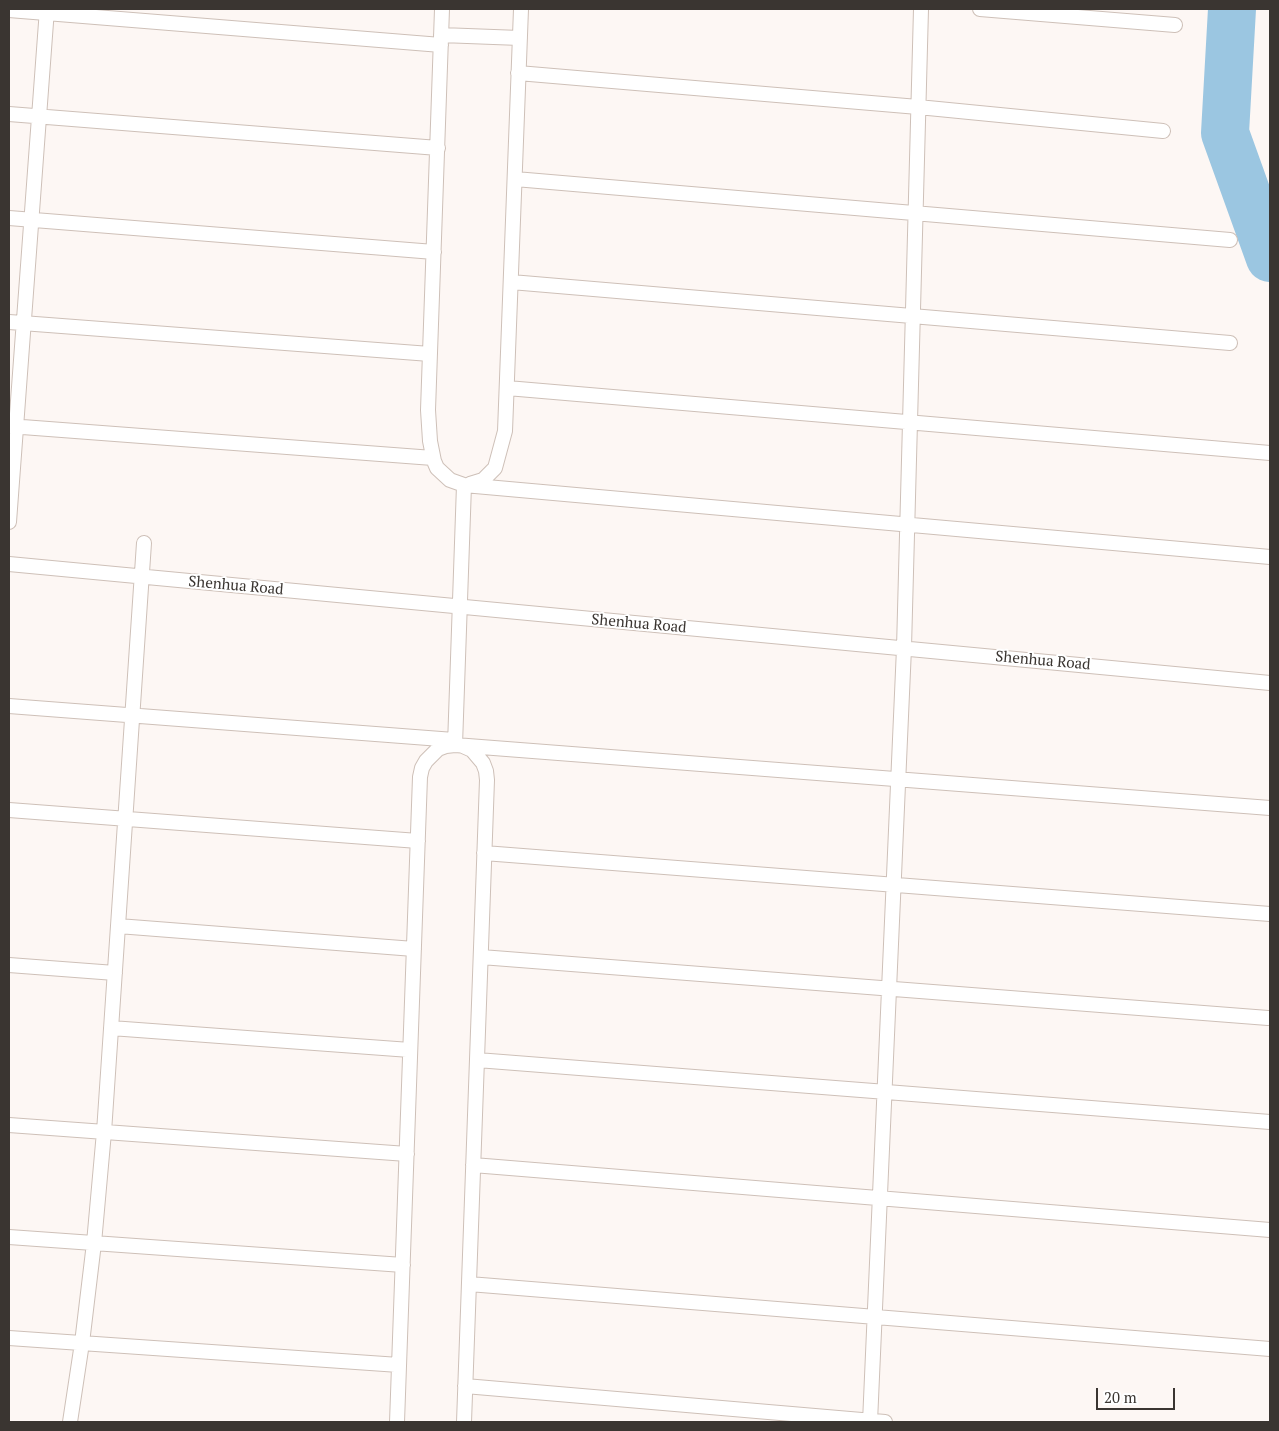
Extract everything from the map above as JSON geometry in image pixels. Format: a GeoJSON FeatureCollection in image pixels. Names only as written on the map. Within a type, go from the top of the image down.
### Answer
{"type":"FeatureCollection","features":[{"type":"Feature","properties":{"kind":"lane"},"geometry":{"type":"LineString","coordinates":[[442,9],[428,410],[433,458],[437,468],[450,480],[464,484],[1270,557]]}},
{"type":"Feature","properties":{"kind":"lane"},"geometry":{"type":"LineString","coordinates":[[464,484],[483,480],[490,474],[497,462],[505,431],[521,9]]}},
{"type":"Feature","properties":{"kind":"lane"},"geometry":{"type":"LineString","coordinates":[[870,1422],[904,648],[921,9]]}},
{"type":"Feature","properties":{"kind":"lane"},"geometry":{"type":"LineString","coordinates":[[980,9],[1175,25]]}},
{"type":"Feature","properties":{"kind":"lane"},"geometry":{"type":"LineString","coordinates":[[9,10],[47,11],[441,40],[520,38]]}},
{"type":"Feature","properties":{"kind":"lane"},"geometry":{"type":"LineString","coordinates":[[9,522],[12,426],[24,323],[47,11]]}},
{"type":"Feature","properties":{"kind":"lane"},"geometry":{"type":"LineString","coordinates":[[518,73],[918,107],[1163,131]]}},
{"type":"Feature","properties":{"kind":"lane"},"geometry":{"type":"LineString","coordinates":[[9,114],[438,148]]}},
{"type":"Feature","properties":{"kind":"lane"},"geometry":{"type":"LineString","coordinates":[[515,179],[1230,240]]}},
{"type":"Feature","properties":{"kind":"lane"},"geometry":{"type":"LineString","coordinates":[[9,218],[434,252]]}},
{"type":"Feature","properties":{"kind":"lane"},"geometry":{"type":"LineString","coordinates":[[511,282],[1230,344]]}},
{"type":"Feature","properties":{"kind":"lane"},"geometry":{"type":"LineString","coordinates":[[9,322],[430,354]]}},
{"type":"Feature","properties":{"kind":"lane"},"geometry":{"type":"LineString","coordinates":[[507,388],[1270,453]]}},
{"type":"Feature","properties":{"kind":"lane"},"geometry":{"type":"LineString","coordinates":[[12,426],[433,458]]}},
{"type":"Feature","properties":{"kind":"lane"},"geometry":{"type":"LineString","coordinates":[[455,743],[464,484]]}},
{"type":"Feature","properties":{"kind":"lane"},"geometry":{"type":"LineString","coordinates":[[70,1422],[94,1243],[104,1132],[144,543]]}},
{"type":"Feature","properties":{"kind":"lane","name":"Shenhua Road"},"geometry":{"type":"LineString","coordinates":[[9,564],[1270,683]]}},
{"type":"Feature","properties":{"kind":"lane"},"geometry":{"type":"LineString","coordinates":[[9,706],[899,780],[1270,808]]}},
{"type":"Feature","properties":{"kind":"lane"},"geometry":{"type":"LineString","coordinates":[[397,1422],[422,768],[431,754],[438,749],[455,743],[469,741]]}},
{"type":"Feature","properties":{"kind":"lane"},"geometry":{"type":"LineString","coordinates":[[455,743],[472,750],[483,763],[486,771],[464,1422]]}},
{"type":"Feature","properties":{"kind":"lane"},"geometry":{"type":"LineString","coordinates":[[9,810],[418,841]]}},
{"type":"Feature","properties":{"kind":"lane"},"geometry":{"type":"LineString","coordinates":[[484,853],[1270,914]]}},
{"type":"Feature","properties":{"kind":"lane"},"geometry":{"type":"LineString","coordinates":[[118,926],[414,949]]}},
{"type":"Feature","properties":{"kind":"lane"},"geometry":{"type":"LineString","coordinates":[[481,957],[1268,1018]]}},
{"type":"Feature","properties":{"kind":"lane"},"geometry":{"type":"LineString","coordinates":[[9,965],[115,973]]}},
{"type":"Feature","properties":{"kind":"lane"},"geometry":{"type":"LineString","coordinates":[[111,1028],[410,1050]]}},
{"type":"Feature","properties":{"kind":"lane"},"geometry":{"type":"LineString","coordinates":[[477,1060],[1270,1122]]}},
{"type":"Feature","properties":{"kind":"lane"},"geometry":{"type":"LineString","coordinates":[[9,1126],[407,1154]]}},
{"type":"Feature","properties":{"kind":"lane"},"geometry":{"type":"LineString","coordinates":[[473,1165],[1270,1230]]}},
{"type":"Feature","properties":{"kind":"lane"},"geometry":{"type":"LineString","coordinates":[[9,1237],[403,1265]]}},
{"type":"Feature","properties":{"kind":"lane"},"geometry":{"type":"LineString","coordinates":[[469,1284],[1270,1349]]}},
{"type":"Feature","properties":{"kind":"lane"},"geometry":{"type":"LineString","coordinates":[[9,1338],[399,1366]]}},
{"type":"Feature","properties":{"kind":"lane"},"geometry":{"type":"LineString","coordinates":[[465,1386],[885,1422]]}},
{"type":"Feature","properties":{"kind":"waterway"},"geometry":{"type":"LineString","coordinates":[[1232,9],[1225,133],[1270,258]]}}]}
